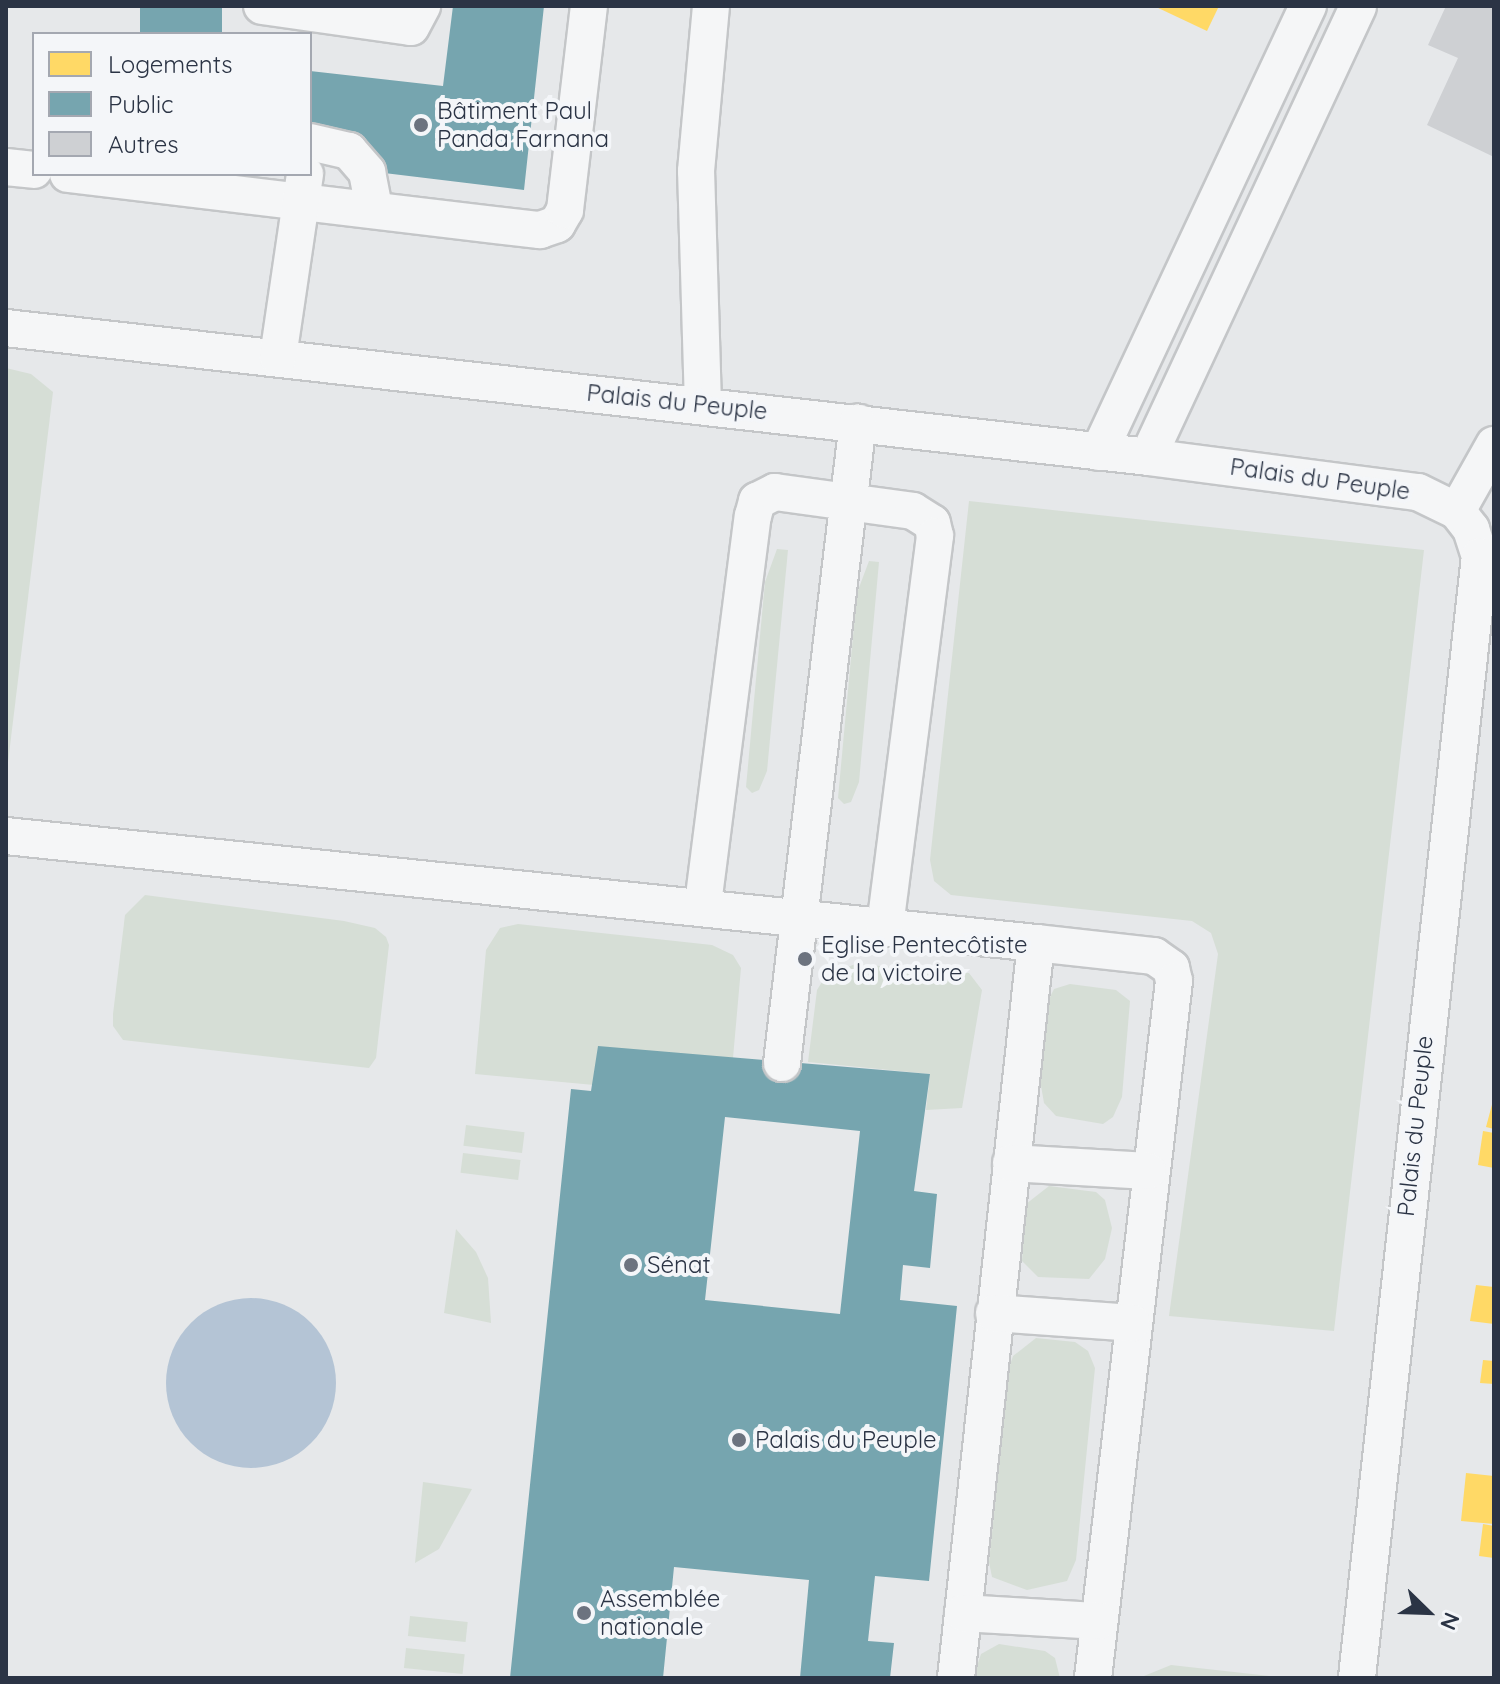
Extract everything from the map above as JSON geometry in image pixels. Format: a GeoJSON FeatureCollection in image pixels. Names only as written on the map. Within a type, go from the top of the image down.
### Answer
{"type":"FeatureCollection","features":[{"type":"Feature","properties":{"kind":"street"},"geometry":{"type":"LineString","coordinates":[[262,6],[411,27],[422,6]]}},
{"type":"Feature","properties":{"kind":"street"},"geometry":{"type":"LineString","coordinates":[[105,176],[303,188],[374,209],[540,230],[557,224],[565,210],[589,6]]}},
{"type":"Feature","properties":{"kind":"street"},"geometry":{"type":"LineString","coordinates":[[703,405],[696,171],[711,6]]}},
{"type":"Feature","properties":{"kind":"street"},"geometry":{"type":"LineString","coordinates":[[1099,452],[1308,6]]}},
{"type":"Feature","properties":{"kind":"street"},"geometry":{"type":"LineString","coordinates":[[1148,457],[1358,6]]}},
{"type":"Feature","properties":{"kind":"street"},"geometry":{"type":"LineString","coordinates":[[312,142],[349,151],[367,172],[374,209]]}},
{"type":"Feature","properties":{"kind":"street"},"geometry":{"type":"LineString","coordinates":[[6,167],[32,170]]}},
{"type":"Feature","properties":{"kind":"street"},"geometry":{"type":"LineString","coordinates":[[278,357],[303,188]]}},
{"type":"Feature","properties":{"kind":"street","name":"Palais du Peuple"},"geometry":{"type":"LineString","coordinates":[[6,328],[1148,457],[1418,492],[1457,511],[1471,529],[1480,556],[1363,1677]]}},
{"type":"Feature","properties":{"kind":"street"},"geometry":{"type":"LineString","coordinates":[[782,1063],[858,422]]}},
{"type":"Feature","properties":{"kind":"street"},"geometry":{"type":"LineString","coordinates":[[1457,511],[1493,450]]}},
{"type":"Feature","properties":{"kind":"street"},"geometry":{"type":"LineString","coordinates":[[703,904],[757,501],[775,492],[925,514],[935,536],[885,926]]}},
{"type":"Feature","properties":{"kind":"street"},"geometry":{"type":"LineString","coordinates":[[22,838],[703,904],[1154,956],[1171,968],[1093,1678]]}},
{"type":"Feature","properties":{"kind":"street"},"geometry":{"type":"LineString","coordinates":[[956,1678],[1036,943]]}},
{"type":"Feature","properties":{"kind":"street"},"geometry":{"type":"LineString","coordinates":[[1011,1163],[1148,1171]]}},
{"type":"Feature","properties":{"kind":"street"},"geometry":{"type":"LineString","coordinates":[[994,1313],[1132,1323]]}},
{"type":"Feature","properties":{"kind":"street"},"geometry":{"type":"LineString","coordinates":[[963,1613],[1099,1621]]}},
{"type":"Feature","properties":{"kind":"shaded area"},"geometry":{"type":"Polygon","coordinates":[[[6,368],[31,374],[53,392],[6,779],[6,368]]]}},
{"type":"Feature","properties":{"kind":"shaded area"},"geometry":{"type":"Polygon","coordinates":[[[969,501],[1424,550],[1334,1331],[1169,1316],[1218,954],[1211,933],[1192,921],[951,895],[934,881],[930,860],[969,501]]]}},
{"type":"Feature","properties":{"kind":"shaded area"},"geometry":{"type":"Polygon","coordinates":[[[777,549],[788,550],[767,771],[759,790],[752,793],[746,787],[765,582],[777,549]]]}},
{"type":"Feature","properties":{"kind":"shaded area"},"geometry":{"type":"Polygon","coordinates":[[[869,561],[879,562],[859,782],[851,802],[844,804],[838,798],[857,593],[869,561]]]}},
{"type":"Feature","properties":{"kind":"shaded area"},"geometry":{"type":"Polygon","coordinates":[[[145,895],[344,921],[375,928],[386,937],[389,945],[376,1058],[369,1068],[123,1040],[113,1026],[113,1014],[125,915],[145,895]]]}},
{"type":"Feature","properties":{"kind":"shaded area"},"geometry":{"type":"Polygon","coordinates":[[[518,924],[712,945],[733,955],[741,968],[733,1058],[598,1047],[594,1085],[475,1074],[486,950],[500,928],[518,924]]]}},
{"type":"Feature","properties":{"kind":"shaded area"},"geometry":{"type":"Polygon","coordinates":[[[855,964],[969,973],[982,990],[962,1108],[926,1110],[930,1074],[808,1062],[817,990],[825,977],[855,964]]]}},
{"type":"Feature","properties":{"kind":"shaded area"},"geometry":{"type":"Polygon","coordinates":[[[1070,984],[1116,990],[1130,1001],[1122,1097],[1113,1117],[1103,1124],[1056,1116],[1044,1103],[1040,1080],[1049,999],[1054,989],[1070,984]]]}},
{"type":"Feature","properties":{"kind":"shaded area"},"geometry":{"type":"Polygon","coordinates":[[[466,1125],[525,1132],[522,1153],[463,1146],[466,1125]]]}},
{"type":"Feature","properties":{"kind":"shaded area"},"geometry":{"type":"Polygon","coordinates":[[[463,1153],[521,1160],[518,1180],[461,1173],[463,1153]]]}},
{"type":"Feature","properties":{"kind":"shaded area"},"geometry":{"type":"Polygon","coordinates":[[[1049,1186],[1096,1192],[1105,1200],[1112,1228],[1105,1259],[1089,1279],[1038,1277],[1022,1261],[1026,1204],[1049,1186]]]}},
{"type":"Feature","properties":{"kind":"shaded area"},"geometry":{"type":"Polygon","coordinates":[[[456,1229],[476,1252],[488,1278],[491,1323],[444,1313],[456,1229]]]}},
{"type":"Feature","properties":{"kind":"shaded area"},"geometry":{"type":"Polygon","coordinates":[[[1036,1338],[1075,1342],[1088,1351],[1095,1368],[1076,1560],[1067,1581],[1027,1590],[992,1577],[989,1562],[1009,1368],[1013,1356],[1036,1338]]]}},
{"type":"Feature","properties":{"kind":"shaded area"},"geometry":{"type":"Polygon","coordinates":[[[423,1482],[472,1489],[439,1549],[415,1563],[423,1482]]]}},
{"type":"Feature","properties":{"kind":"shaded area"},"geometry":{"type":"Polygon","coordinates":[[[410,1616],[468,1622],[466,1642],[408,1636],[410,1616]]]}},
{"type":"Feature","properties":{"kind":"shaded area"},"geometry":{"type":"Polygon","coordinates":[[[999,1644],[1045,1651],[1055,1658],[1060,1678],[973,1678],[981,1654],[999,1644]]]}},
{"type":"Feature","properties":{"kind":"shaded area"},"geometry":{"type":"Polygon","coordinates":[[[406,1648],[465,1654],[463,1674],[404,1668],[406,1648]]]}},
{"type":"Feature","properties":{"kind":"shaded area"},"geometry":{"type":"Polygon","coordinates":[[[1171,1665],[1288,1678],[1139,1678],[1171,1665]]]}},
{"type":"Feature","properties":{"kind":"water"},"geometry":{"type":"Polygon","coordinates":[[[251,1298],[283,1305],[311,1323],[329,1351],[336,1383],[329,1415],[311,1443],[283,1461],[251,1468],[219,1461],[191,1443],[173,1415],[166,1383],[173,1351],[191,1323],[219,1305],[251,1298]]]}},
{"type":"Feature","properties":{"kind":"building: Logements"},"geometry":{"type":"Polygon","coordinates":[[[1154,6],[1219,6],[1207,31],[1154,6]]]}},
{"type":"Feature","properties":{"kind":"building: Logements"},"geometry":{"type":"Polygon","coordinates":[[[1494,1097],[1494,1129],[1486,1127],[1494,1097]]]}},
{"type":"Feature","properties":{"kind":"building: Logements"},"geometry":{"type":"Polygon","coordinates":[[[1483,1131],[1494,1133],[1494,1168],[1478,1165],[1483,1131]]]}},
{"type":"Feature","properties":{"kind":"building: Logements"},"geometry":{"type":"Polygon","coordinates":[[[1476,1285],[1494,1287],[1494,1324],[1470,1321],[1476,1285]]]}},
{"type":"Feature","properties":{"kind":"building: Logements"},"geometry":{"type":"Polygon","coordinates":[[[1483,1360],[1494,1361],[1494,1384],[1480,1383],[1483,1360]]]}},
{"type":"Feature","properties":{"kind":"building: Logements"},"geometry":{"type":"Polygon","coordinates":[[[1466,1473],[1494,1476],[1494,1524],[1461,1521],[1466,1473]]]}},
{"type":"Feature","properties":{"kind":"building: Logements"},"geometry":{"type":"Polygon","coordinates":[[[1483,1524],[1494,1526],[1494,1558],[1479,1556],[1483,1524]]]}},
{"type":"Feature","properties":{"kind":"building: Public"},"geometry":{"type":"Polygon","coordinates":[[[140,6],[222,6],[222,32],[140,32],[140,6]]]}},
{"type":"Feature","properties":{"kind":"building: Public","name":"Bâtiment Paul Panda Farnana"},"geometry":{"type":"Polygon","coordinates":[[[453,6],[544,6],[524,190],[312,164],[312,71],[443,86],[453,6]]]}},
{"type":"Feature","properties":{"kind":"building: Public","name":"Palais du Peuple"},"geometry":{"type":"Polygon","coordinates":[[[598,1046],[930,1074],[914,1191],[937,1194],[930,1268],[903,1265],[900,1300],[957,1306],[929,1581],[875,1576],[868,1641],[894,1643],[890,1678],[800,1678],[809,1580],[674,1567],[663,1678],[510,1678],[571,1089],[591,1091],[598,1046]],[[725,1117],[705,1300],[840,1314],[860,1131],[725,1117]]]}},
{"type":"Feature","properties":{"kind":"building: Autres"},"geometry":{"type":"Polygon","coordinates":[[[1446,6],[1494,6],[1494,157],[1427,125],[1458,58],[1428,45],[1446,6]]]}},
{"type":"Feature","properties":{"kind":"place","name":"Bâtiment Paul Panda Farnana"},"geometry":{"type":"Point","coordinates":[421,125]}},
{"type":"Feature","properties":{"kind":"place","name":"Eglise Pentecôtiste de la victoire"},"geometry":{"type":"Point","coordinates":[805,959]}},
{"type":"Feature","properties":{"kind":"place","name":"Sénat"},"geometry":{"type":"Point","coordinates":[631,1265]}},
{"type":"Feature","properties":{"kind":"place","name":"Palais du Peuple"},"geometry":{"type":"Point","coordinates":[739,1440]}},
{"type":"Feature","properties":{"kind":"place","name":"Assemblée nationale"},"geometry":{"type":"Point","coordinates":[584,1613]}}]}
